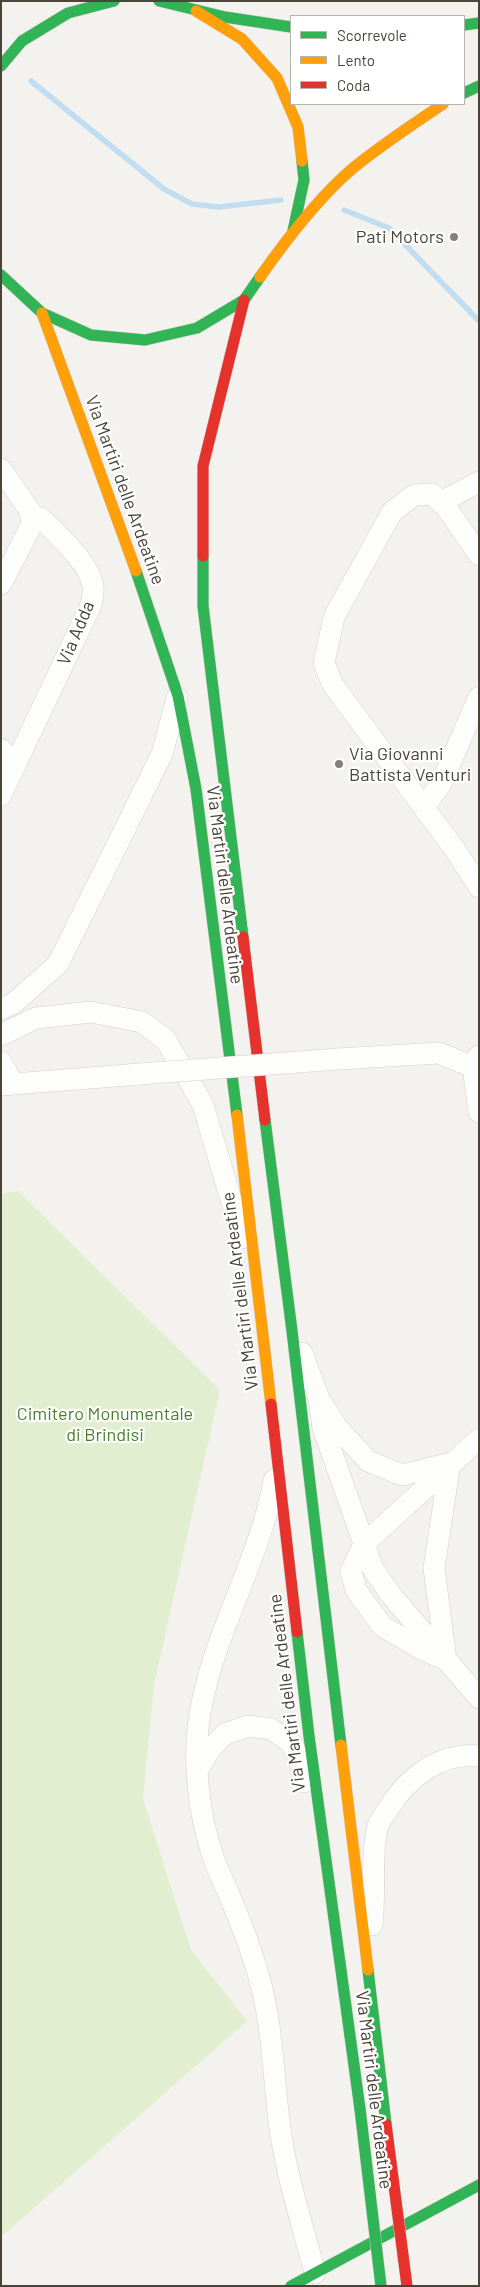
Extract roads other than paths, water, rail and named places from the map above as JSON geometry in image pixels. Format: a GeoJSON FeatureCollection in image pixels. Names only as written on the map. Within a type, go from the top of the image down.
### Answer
{"type":"FeatureCollection","features":[{"type":"Feature","properties":{"kind":"street"},"geometry":{"type":"LineString","coordinates":[[1,66],[22,41],[68,12],[114,1]]}},
{"type":"Feature","properties":{"kind":"street"},"geometry":{"type":"LineString","coordinates":[[160,1],[196,11],[260,24],[290,26]]}},
{"type":"Feature","properties":{"kind":"street"},"geometry":{"type":"LineString","coordinates":[[196,11],[242,38],[277,78],[298,127],[304,180],[292,232]]}},
{"type":"Feature","properties":{"kind":"street"},"geometry":{"type":"LineString","coordinates":[[465,24],[479,23]]}},
{"type":"Feature","properties":{"kind":"street"},"geometry":{"type":"LineString","coordinates":[[465,93],[479,86]]}},
{"type":"Feature","properties":{"kind":"street"},"geometry":{"type":"LineString","coordinates":[[1,275],[42,313],[91,335],[145,340],[198,328],[244,300],[292,232],[351,170],[395,136],[442,105]]}},
{"type":"Feature","properties":{"kind":"street","name":"Via Martiri delle Ardeatine"},"geometry":{"type":"LineString","coordinates":[[244,300],[202,466],[203,606],[407,2286]]}},
{"type":"Feature","properties":{"kind":"street","name":"Via Martiri delle Ardeatine"},"geometry":{"type":"LineString","coordinates":[[42,313],[120,525],[178,696],[196,789],[323,1838],[360,2109],[381,2286]]}},
{"type":"Feature","properties":{"kind":"street","name":"Via Adda"},"geometry":{"type":"LineString","coordinates":[[1,469],[30,511],[31,516],[41,518],[75,554],[87,571],[94,586],[91,605],[1,795]]}},
{"type":"Feature","properties":{"kind":"street"},"geometry":{"type":"LineString","coordinates":[[479,482],[432,498],[414,495],[392,512],[334,617],[324,663],[333,686],[424,807],[479,886]]}},
{"type":"Feature","properties":{"kind":"street"},"geometry":{"type":"LineString","coordinates":[[432,498],[479,555]]}},
{"type":"Feature","properties":{"kind":"street"},"geometry":{"type":"LineString","coordinates":[[1,584],[32,524],[31,516]]}},
{"type":"Feature","properties":{"kind":"street"},"geometry":{"type":"LineString","coordinates":[[1,1009],[14,1003],[58,964],[162,754],[178,696]]}},
{"type":"Feature","properties":{"kind":"street"},"geometry":{"type":"LineString","coordinates":[[424,807],[440,784],[479,697]]}},
{"type":"Feature","properties":{"kind":"street"},"geometry":{"type":"LineString","coordinates":[[1,749],[14,767]]}},
{"type":"Feature","properties":{"kind":"street"},"geometry":{"type":"LineString","coordinates":[[1,1035],[36,1018],[91,1012],[142,1022],[166,1040],[203,1105],[237,1220],[252,1300],[264,1343]]}},
{"type":"Feature","properties":{"kind":"street"},"geometry":{"type":"LineString","coordinates":[[1,1062],[7,1084],[438,1053],[476,1061],[479,1112]]}},
{"type":"Feature","properties":{"kind":"street"},"geometry":{"type":"LineString","coordinates":[[292,1331],[319,1399],[337,1427],[368,1461],[402,1475],[450,1463]]}},
{"type":"Feature","properties":{"kind":"street"},"geometry":{"type":"LineString","coordinates":[[319,1399],[323,1428],[373,1569],[391,1596],[479,1698]]}},
{"type":"Feature","properties":{"kind":"street"},"geometry":{"type":"LineString","coordinates":[[364,1544],[450,1463],[479,1440]]}},
{"type":"Feature","properties":{"kind":"street"},"geometry":{"type":"LineString","coordinates":[[277,1462],[269,1508],[247,1572],[212,1660],[203,1692],[198,1730],[198,1771],[202,1810],[211,1851],[254,1954],[265,2001],[274,2053],[279,2122],[293,2190],[315,2273]]}},
{"type":"Feature","properties":{"kind":"street"},"geometry":{"type":"LineString","coordinates":[[446,1660],[434,1568],[450,1463]]}},
{"type":"Feature","properties":{"kind":"street"},"geometry":{"type":"LineString","coordinates":[[198,1771],[212,1748],[225,1734],[248,1726],[272,1728],[291,1743],[300,1759],[311,1818],[323,1838]]}},
{"type":"Feature","properties":{"kind":"street"},"geometry":{"type":"LineString","coordinates":[[367,1968],[373,1916],[372,1864],[379,1824],[398,1793],[419,1773],[440,1762],[467,1755],[479,1756]]}},
{"type":"Feature","properties":{"kind":"street"},"geometry":{"type":"LineString","coordinates":[[291,2286],[479,2185]]}},
{"type":"Feature","properties":{"kind":"waterway"},"geometry":{"type":"LineString","coordinates":[[31,81],[164,189],[192,204],[219,207],[281,200]]}},
{"type":"Feature","properties":{"kind":"waterway"},"geometry":{"type":"LineString","coordinates":[[344,210],[389,228],[479,321]]}},
{"type":"Feature","properties":{"kind":"place","name":"Pati Motors"},"geometry":{"type":"Point","coordinates":[454,237]}},
{"type":"Feature","properties":{"kind":"place","name":"Via Giovanni Battista Venturi"},"geometry":{"type":"Point","coordinates":[339,764]}},
{"type":"Feature","properties":{"kind":"park label","name":"Cimitero Monumentale di Brindisi"},"geometry":{"type":"Point","coordinates":[105,1424]}}]}
